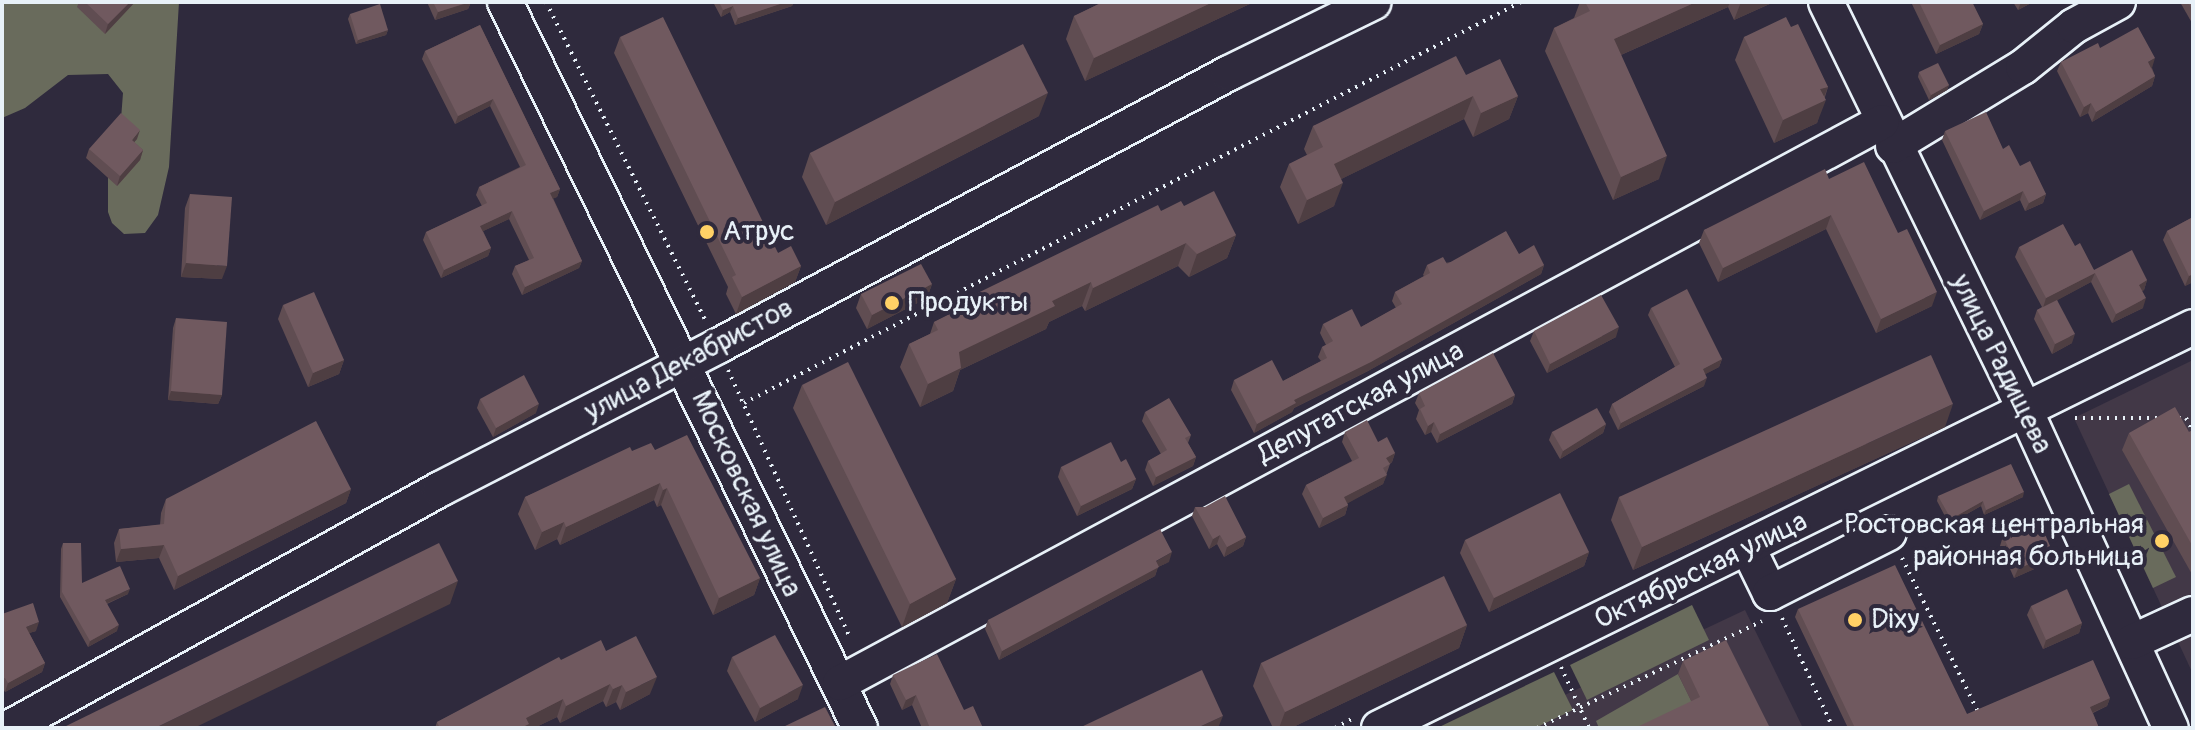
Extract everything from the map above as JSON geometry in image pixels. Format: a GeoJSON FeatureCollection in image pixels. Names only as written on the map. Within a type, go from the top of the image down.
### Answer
{"type":"FeatureCollection","features":[{"type":"Feature","properties":{"kind":"street","name":"Московская улица"},"geometry":{"type":"LineString","coordinates":[[505,2],[685,364],[800,610],[840,683],[860,728]]}},
{"type":"Feature","properties":{"kind":"street","name":"улица Декабристов"},"geometry":{"type":"LineString","coordinates":[[9,728],[440,489],[685,364],[1215,81],[1374,2]]}},
{"type":"Feature","properties":{"kind":"street","name":"улица Радищева"},"geometry":{"type":"LineString","coordinates":[[1826,2],[2026,412],[2171,728]]}},
{"type":"Feature","properties":{"kind":"street","name":"Депутатская улица"},"geometry":{"type":"LineString","coordinates":[[840,683],[1888,134],[2023,67],[2074,26],[2118,2]]}},
{"type":"Feature","properties":{"kind":"street","name":"Октябрьская улица"},"geometry":{"type":"LineString","coordinates":[[1379,728],[2026,412],[2193,327]]}},
{"type":"Feature","properties":{"kind":"street"},"geometry":{"type":"LineString","coordinates":[[1748,548],[1775,603],[1894,543],[1869,489]]}},
{"type":"Feature","properties":{"kind":"street"},"geometry":{"type":"LineString","coordinates":[[2132,642],[2193,614]]}},
{"type":"Feature","properties":{"kind":"path"},"geometry":{"type":"LineString","coordinates":[[744,403],[1521,2]]}},
{"type":"Feature","properties":{"kind":"path"},"geometry":{"type":"LineString","coordinates":[[2075,418],[2186,418],[2193,431]]}},
{"type":"Feature","properties":{"kind":"path"},"geometry":{"type":"LineString","coordinates":[[1894,543],[1979,715]]}},
{"type":"Feature","properties":{"kind":"path"},"geometry":{"type":"LineString","coordinates":[[1537,728],[1775,603],[1833,728]]}},
{"type":"Feature","properties":{"kind":"path"},"geometry":{"type":"LineString","coordinates":[[1559,661],[1589,728]]}},
{"type":"Feature","properties":{"kind":"shaded area","name":"Ростовская центральная районная больница"},"geometry":{"type":"Polygon","coordinates":[[[2193,360],[2193,674],[2074,418],[2193,360]]]}},
{"type":"Feature","properties":{"kind":"shaded area"},"geometry":{"type":"Polygon","coordinates":[[[1745,610],[1803,728],[1495,728],[1745,610]]]}},
{"type":"Feature","properties":{"kind":"green space"},"geometry":{"type":"Polygon","coordinates":[[[2,2],[179,2],[169,167],[158,215],[145,233],[124,234],[112,223],[108,212],[108,157],[121,119],[123,93],[108,74],[68,75],[25,108],[2,118],[2,2]]]}},
{"type":"Feature","properties":{"kind":"green space"},"geometry":{"type":"Polygon","coordinates":[[[2129,484],[2176,577],[2153,588],[2109,494],[2129,484]]]}},
{"type":"Feature","properties":{"kind":"green space"},"geometry":{"type":"Polygon","coordinates":[[[1692,605],[1709,640],[1587,700],[1570,665],[1692,605]]]}},
{"type":"Feature","properties":{"kind":"green space"},"geometry":{"type":"Polygon","coordinates":[[[1554,672],[1573,710],[1535,728],[1437,728],[1554,672]]]}},
{"type":"Feature","properties":{"kind":"green space"},"geometry":{"type":"Polygon","coordinates":[[[1678,674],[1696,710],[1657,728],[1599,728],[1596,721],[1678,674]]]}},
{"type":"Feature","properties":{"kind":"building"},"geometry":{"type":"Polygon","coordinates":[[[85,2],[130,2],[108,24],[85,2]]]}},
{"type":"Feature","properties":{"kind":"building"},"geometry":{"type":"Polygon","coordinates":[[[433,2],[469,2],[438,12],[433,2]]]}},
{"type":"Feature","properties":{"kind":"building"},"geometry":{"type":"Polygon","coordinates":[[[719,2],[786,2],[738,18],[733,6],[723,10],[719,2]]]}},
{"type":"Feature","properties":{"kind":"building"},"geometry":{"type":"Polygon","coordinates":[[[1103,2],[1213,2],[1094,58],[1074,16],[1103,2]]]}},
{"type":"Feature","properties":{"kind":"building"},"geometry":{"type":"Polygon","coordinates":[[[1585,2],[1696,2],[1614,39],[1667,156],[1621,177],[1554,28],[1590,11],[1585,2]]]}},
{"type":"Feature","properties":{"kind":"building"},"geometry":{"type":"Polygon","coordinates":[[[1919,2],[1972,2],[1983,24],[1940,45],[1919,2]]]}},
{"type":"Feature","properties":{"kind":"building"},"geometry":{"type":"Polygon","coordinates":[[[380,4],[388,30],[358,40],[350,14],[380,4]]]}},
{"type":"Feature","properties":{"kind":"building"},"geometry":{"type":"Polygon","coordinates":[[[663,17],[778,253],[791,246],[801,266],[742,297],[732,277],[736,275],[620,37],[663,17]]]}},
{"type":"Feature","properties":{"kind":"building"},"geometry":{"type":"Polygon","coordinates":[[[1786,17],[1791,27],[1798,24],[1828,87],[1820,89],[1826,100],[1783,120],[1744,37],[1786,17]]]}},
{"type":"Feature","properties":{"kind":"building"},"geometry":{"type":"Polygon","coordinates":[[[480,25],[560,189],[550,193],[582,261],[525,287],[515,266],[534,258],[512,211],[480,226],[491,248],[444,270],[426,232],[487,203],[479,187],[526,165],[493,99],[458,116],[425,51],[480,25]]]}},
{"type":"Feature","properties":{"kind":"building"},"geometry":{"type":"Polygon","coordinates":[[[2138,27],[2155,58],[2148,62],[2155,76],[2096,112],[2091,103],[2084,107],[2061,62],[2098,43],[2100,48],[2138,27]]]}},
{"type":"Feature","properties":{"kind":"building"},"geometry":{"type":"Polygon","coordinates":[[[1023,44],[1048,93],[835,202],[810,153],[1023,44]]]}},
{"type":"Feature","properties":{"kind":"building"},"geometry":{"type":"Polygon","coordinates":[[[1456,56],[1466,75],[1500,59],[1518,96],[1481,113],[1473,96],[1334,164],[1343,183],[1307,200],[1289,164],[1323,147],[1313,126],[1456,56]]]}},
{"type":"Feature","properties":{"kind":"building"},"geometry":{"type":"Polygon","coordinates":[[[1938,63],[1949,85],[1931,95],[1919,72],[1938,63]]]}},
{"type":"Feature","properties":{"kind":"building"},"geometry":{"type":"Polygon","coordinates":[[[1986,112],[2003,149],[2009,145],[2020,166],[2030,161],[2046,194],[2029,203],[2023,191],[1984,211],[1945,131],[1986,112]]]}},
{"type":"Feature","properties":{"kind":"building"},"geometry":{"type":"Polygon","coordinates":[[[121,113],[140,130],[132,140],[143,150],[120,176],[89,149],[121,113]]]}},
{"type":"Feature","properties":{"kind":"building"},"geometry":{"type":"Polygon","coordinates":[[[1864,162],[1898,233],[1907,229],[1937,292],[1881,319],[1831,215],[1723,268],[1704,230],[1825,169],[1829,179],[1864,162]]]}},
{"type":"Feature","properties":{"kind":"building"},"geometry":{"type":"Polygon","coordinates":[[[1214,191],[1236,235],[1197,254],[1186,243],[1093,288],[1091,282],[1052,301],[1055,306],[959,352],[961,368],[928,384],[909,344],[938,330],[934,322],[954,312],[951,306],[1158,205],[1161,211],[1181,201],[1184,206],[1214,191]]]}},
{"type":"Feature","properties":{"kind":"building"},"geometry":{"type":"Polygon","coordinates":[[[190,194],[232,197],[227,266],[186,263],[190,194]]]}},
{"type":"Feature","properties":{"kind":"building"},"geometry":{"type":"Polygon","coordinates":[[[2193,217],[2193,274],[2189,276],[2167,231],[2193,217]]]}},
{"type":"Feature","properties":{"kind":"building"},"geometry":{"type":"Polygon","coordinates":[[[2063,224],[2075,246],[2080,243],[2094,270],[2132,250],[2147,280],[2139,285],[2146,298],[2116,314],[2095,273],[2046,298],[2019,247],[2063,224]]]}},
{"type":"Feature","properties":{"kind":"building"},"geometry":{"type":"Polygon","coordinates":[[[1506,231],[1519,254],[1534,245],[1544,265],[1371,362],[1294,400],[1296,403],[1257,424],[1234,380],[1272,360],[1283,381],[1327,358],[1322,347],[1333,341],[1323,324],[1352,309],[1361,327],[1402,304],[1395,292],[1430,273],[1427,265],[1443,257],[1447,264],[1506,231]]]}},
{"type":"Feature","properties":{"kind":"building"},"geometry":{"type":"Polygon","coordinates":[[[921,264],[932,284],[872,315],[861,294],[921,264]]]}},
{"type":"Feature","properties":{"kind":"building"},"geometry":{"type":"Polygon","coordinates":[[[1687,289],[1722,359],[1703,369],[1707,378],[1621,423],[1612,404],[1680,364],[1651,308],[1687,289]]]}},
{"type":"Feature","properties":{"kind":"building"},"geometry":{"type":"Polygon","coordinates":[[[314,292],[344,360],[313,373],[283,305],[314,292]]]}},
{"type":"Feature","properties":{"kind":"building"},"geometry":{"type":"Polygon","coordinates":[[[1601,295],[1619,327],[1550,364],[1534,331],[1601,295]]]}},
{"type":"Feature","properties":{"kind":"building"},"geometry":{"type":"Polygon","coordinates":[[[2057,300],[2075,334],[2055,344],[2037,310],[2057,300]]]}},
{"type":"Feature","properties":{"kind":"building"},"geometry":{"type":"Polygon","coordinates":[[[176,318],[227,322],[222,395],[171,391],[176,318]]]}},
{"type":"Feature","properties":{"kind":"building"},"geometry":{"type":"Polygon","coordinates":[[[1493,353],[1515,395],[1440,434],[1434,422],[1428,426],[1420,409],[1425,406],[1419,393],[1493,353]]]}},
{"type":"Feature","properties":{"kind":"building"},"geometry":{"type":"Polygon","coordinates":[[[1931,355],[1953,404],[1642,547],[1619,497],[1931,355]]]}},
{"type":"Feature","properties":{"kind":"building"},"geometry":{"type":"Polygon","coordinates":[[[848,362],[956,579],[910,604],[802,385],[848,362]]]}},
{"type":"Feature","properties":{"kind":"building"},"geometry":{"type":"Polygon","coordinates":[[[524,375],[539,404],[496,428],[480,399],[524,375]]]}},
{"type":"Feature","properties":{"kind":"building"},"geometry":{"type":"Polygon","coordinates":[[[1169,398],[1191,435],[1185,438],[1196,457],[1156,477],[1148,461],[1167,450],[1145,412],[1169,398]]]}},
{"type":"Feature","properties":{"kind":"building"},"geometry":{"type":"Polygon","coordinates":[[[2175,407],[2189,432],[2193,430],[2193,547],[2129,433],[2175,407]]]}},
{"type":"Feature","properties":{"kind":"building"},"geometry":{"type":"Polygon","coordinates":[[[1597,408],[1606,424],[1563,451],[1552,432],[1597,408]]]}},
{"type":"Feature","properties":{"kind":"building"},"geometry":{"type":"Polygon","coordinates":[[[1367,420],[1378,442],[1387,437],[1395,453],[1386,458],[1390,464],[1383,468],[1387,475],[1344,497],[1348,505],[1323,518],[1306,485],[1359,458],[1345,432],[1367,420]]]}},
{"type":"Feature","properties":{"kind":"building"},"geometry":{"type":"Polygon","coordinates":[[[316,421],[351,489],[178,576],[164,545],[121,549],[119,529],[164,524],[166,499],[316,421]]]}},
{"type":"Feature","properties":{"kind":"building"},"geometry":{"type":"Polygon","coordinates":[[[687,435],[760,578],[719,598],[667,488],[663,490],[660,483],[566,527],[564,522],[542,532],[525,497],[630,447],[632,451],[651,443],[655,450],[687,435]]]}},
{"type":"Feature","properties":{"kind":"building"},"geometry":{"type":"Polygon","coordinates":[[[1111,442],[1121,462],[1126,459],[1136,479],[1081,506],[1061,467],[1111,442]]]}},
{"type":"Feature","properties":{"kind":"building"},"geometry":{"type":"Polygon","coordinates":[[[2011,464],[2024,492],[1986,510],[1983,501],[1951,519],[1938,496],[2011,464]]]}},
{"type":"Feature","properties":{"kind":"building"},"geometry":{"type":"Polygon","coordinates":[[[1560,493],[1589,552],[1494,598],[1465,540],[1560,493]]]}},
{"type":"Feature","properties":{"kind":"building"},"geometry":{"type":"Polygon","coordinates":[[[1225,496],[1246,537],[1227,547],[1220,535],[1213,539],[1195,507],[1205,507],[1225,496]]]}},
{"type":"Feature","properties":{"kind":"building"},"geometry":{"type":"Polygon","coordinates":[[[2039,520],[2053,553],[2018,569],[2003,536],[2039,520]]]}},
{"type":"Feature","properties":{"kind":"building"},"geometry":{"type":"Polygon","coordinates":[[[1160,529],[1172,552],[1156,561],[1159,567],[1002,651],[988,620],[1160,529]]]}},
{"type":"Feature","properties":{"kind":"building"},"geometry":{"type":"Polygon","coordinates":[[[63,543],[81,543],[82,583],[120,566],[130,589],[105,600],[119,625],[90,641],[62,592],[63,543]]]}},
{"type":"Feature","properties":{"kind":"building"},"geometry":{"type":"Polygon","coordinates":[[[439,543],[458,581],[155,728],[62,728],[439,543]]]}},
{"type":"Feature","properties":{"kind":"building"},"geometry":{"type":"Polygon","coordinates":[[[1895,565],[1967,714],[2093,660],[2110,698],[2090,707],[2099,728],[1855,728],[1798,609],[1895,565]]]}},
{"type":"Feature","properties":{"kind":"building"},"geometry":{"type":"Polygon","coordinates":[[[1444,576],[1467,625],[1285,712],[1261,663],[1444,576]]]}},
{"type":"Feature","properties":{"kind":"building"},"geometry":{"type":"Polygon","coordinates":[[[2067,589],[2082,623],[2046,640],[2031,606],[2067,589]]]}},
{"type":"Feature","properties":{"kind":"building"},"geometry":{"type":"Polygon","coordinates":[[[33,603],[39,622],[26,627],[45,663],[8,683],[5,678],[2,679],[2,614],[33,603]]]}},
{"type":"Feature","properties":{"kind":"building"},"geometry":{"type":"Polygon","coordinates":[[[775,635],[803,685],[760,708],[732,657],[775,635]]]}},
{"type":"Feature","properties":{"kind":"building"},"geometry":{"type":"Polygon","coordinates":[[[636,636],[657,677],[626,692],[622,685],[613,689],[610,684],[566,706],[563,699],[526,718],[529,724],[521,728],[440,728],[437,722],[559,657],[561,660],[601,640],[606,651],[636,636]]]}},
{"type":"Feature","properties":{"kind":"building"},"geometry":{"type":"Polygon","coordinates":[[[1726,640],[1769,726],[1635,728],[1700,697],[1683,661],[1726,640]]]}},
{"type":"Feature","properties":{"kind":"building"},"geometry":{"type":"Polygon","coordinates":[[[937,654],[964,710],[973,706],[983,728],[930,728],[916,695],[906,700],[893,675],[937,654]]]}},
{"type":"Feature","properties":{"kind":"building"},"geometry":{"type":"Polygon","coordinates":[[[1202,670],[1223,716],[1197,728],[1079,728],[1202,670]]]}},
{"type":"Feature","properties":{"kind":"building"},"geometry":{"type":"Polygon","coordinates":[[[825,707],[836,728],[783,727],[825,707]]]}},
{"type":"Feature","properties":{"kind":"place","name":"Атрус"},"geometry":{"type":"Point","coordinates":[707,232]}},
{"type":"Feature","properties":{"kind":"place","name":"Продукты"},"geometry":{"type":"Point","coordinates":[892,303]}},
{"type":"Feature","properties":{"kind":"place","name":"Ростовская центральная районная больница"},"geometry":{"type":"Point","coordinates":[2162,541]}},
{"type":"Feature","properties":{"kind":"place","name":"Dixy"},"geometry":{"type":"Point","coordinates":[1855,620]}}]}
